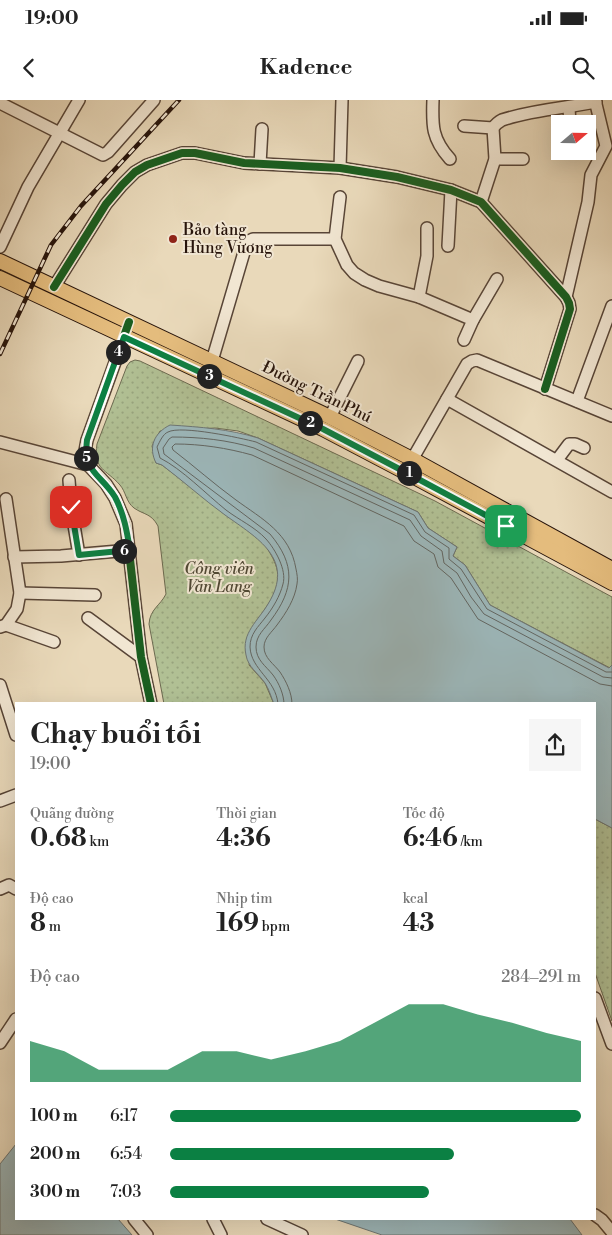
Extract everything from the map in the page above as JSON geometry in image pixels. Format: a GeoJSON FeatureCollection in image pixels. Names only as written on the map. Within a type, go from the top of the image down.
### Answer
{"type":"FeatureCollection","features":[{"type":"Feature","properties":{"kind":"main road","name":"Đường Trần Phú"},"geometry":{"type":"LineString","coordinates":[[0,261],[330,417],[412,458],[611,574]]}},
{"type":"Feature","properties":{"kind":"main road","name":"Đường Trần Phú"},"geometry":{"type":"LineString","coordinates":[[0,278],[323,429],[405,472],[611,574]]}},
{"type":"Feature","properties":{"kind":"street"},"geometry":{"type":"LineString","coordinates":[[0,247],[28,187],[79,100]]}},
{"type":"Feature","properties":{"kind":"street"},"geometry":{"type":"LineString","coordinates":[[0,103],[103,155],[108,152],[154,100]]}},
{"type":"Feature","properties":{"kind":"street"},"geometry":{"type":"LineString","coordinates":[[340,168],[342,100]]}},
{"type":"Feature","properties":{"kind":"street"},"geometry":{"type":"LineString","coordinates":[[433,100],[433,120],[437,143],[450,159]]}},
{"type":"Feature","properties":{"kind":"street"},"geometry":{"type":"LineString","coordinates":[[481,202],[495,159],[494,128],[501,121],[596,101],[609,145],[591,175],[588,202],[566,297]]}},
{"type":"Feature","properties":{"kind":"street"},"geometry":{"type":"LineString","coordinates":[[568,108],[569,115]]}},
{"type":"Feature","properties":{"kind":"street"},"geometry":{"type":"LineString","coordinates":[[464,126],[494,128]]}},
{"type":"Feature","properties":{"kind":"street"},"geometry":{"type":"LineString","coordinates":[[260,164],[262,130]]}},
{"type":"Feature","properties":{"kind":"street"},"geometry":{"type":"LineString","coordinates":[[54,286],[106,204],[122,185],[135,172],[147,165],[182,153],[208,155],[244,163],[340,168],[405,179],[451,190],[481,202],[566,297],[570,309],[545,388]]}},
{"type":"Feature","properties":{"kind":"street"},"geometry":{"type":"LineString","coordinates":[[495,159],[524,158]]}},
{"type":"Feature","properties":{"kind":"street"},"geometry":{"type":"LineString","coordinates":[[448,246],[451,190]]}},
{"type":"Feature","properties":{"kind":"street"},"geometry":{"type":"LineString","coordinates":[[340,197],[335,239],[347,265],[365,280],[385,289],[419,297],[473,320]]}},
{"type":"Feature","properties":{"kind":"street"},"geometry":{"type":"LineString","coordinates":[[419,297],[427,256],[427,228]]}},
{"type":"Feature","properties":{"kind":"street"},"geometry":{"type":"LineString","coordinates":[[212,361],[247,242],[253,240],[335,239]]}},
{"type":"Feature","properties":{"kind":"street"},"geometry":{"type":"LineString","coordinates":[[464,340],[497,278]]}},
{"type":"Feature","properties":{"kind":"street"},"geometry":{"type":"LineString","coordinates":[[577,401],[612,306]]}},
{"type":"Feature","properties":{"kind":"street"},"geometry":{"type":"LineString","coordinates":[[129,322],[87,440],[85,451],[88,465],[106,484],[115,498],[126,524],[141,657],[151,702]]}},
{"type":"Feature","properties":{"kind":"street"},"geometry":{"type":"LineString","coordinates":[[405,472],[467,364],[472,361],[477,360],[612,416]]}},
{"type":"Feature","properties":{"kind":"street"},"geometry":{"type":"LineString","coordinates":[[330,417],[358,361]]}},
{"type":"Feature","properties":{"kind":"street"},"geometry":{"type":"LineString","coordinates":[[446,399],[612,492]]}},
{"type":"Feature","properties":{"kind":"street"},"geometry":{"type":"LineString","coordinates":[[0,442],[88,465]]}},
{"type":"Feature","properties":{"kind":"street"},"geometry":{"type":"LineString","coordinates":[[557,460],[569,444],[575,444],[584,448]]}},
{"type":"Feature","properties":{"kind":"street"},"geometry":{"type":"LineString","coordinates":[[69,480],[71,507],[79,555]]}},
{"type":"Feature","properties":{"kind":"street"},"geometry":{"type":"LineString","coordinates":[[6,499],[4,524],[14,557],[20,593],[18,609],[3,626],[54,642]]}},
{"type":"Feature","properties":{"kind":"street"},"geometry":{"type":"LineString","coordinates":[[14,557],[79,555],[130,550]]}},
{"type":"Feature","properties":{"kind":"street"},"geometry":{"type":"LineString","coordinates":[[20,593],[95,595]]}},
{"type":"Feature","properties":{"kind":"street"},"geometry":{"type":"LineString","coordinates":[[88,618],[141,657]]}},
{"type":"Feature","properties":{"kind":"street"},"geometry":{"type":"LineString","coordinates":[[0,685],[15,732]]}},
{"type":"Feature","properties":{"kind":"street"},"geometry":{"type":"LineString","coordinates":[[0,799],[15,795]]}},
{"type":"Feature","properties":{"kind":"street"},"geometry":{"type":"LineString","coordinates":[[0,889],[9,885],[15,888]]}},
{"type":"Feature","properties":{"kind":"street"},"geometry":{"type":"LineString","coordinates":[[596,1001],[612,1044]]}},
{"type":"Feature","properties":{"kind":"street"},"geometry":{"type":"LineString","coordinates":[[0,1043],[4,1028],[15,1020]]}},
{"type":"Feature","properties":{"kind":"street"},"geometry":{"type":"LineString","coordinates":[[596,1216],[612,1232]]}},
{"type":"Feature","properties":{"kind":"street"},"geometry":{"type":"LineString","coordinates":[[135,1220],[147,1235]]}},
{"type":"Feature","properties":{"kind":"street"},"geometry":{"type":"LineString","coordinates":[[214,1220],[221,1235]]}},
{"type":"Feature","properties":{"kind":"street"},"geometry":{"type":"LineString","coordinates":[[269,1220],[302,1235]]}},
{"type":"Feature","properties":{"kind":"green space","name":"Công viên Văn Lang"},"geometry":{"type":"Polygon","coordinates":[[[140,361],[435,501],[612,597],[612,665],[610,668],[490,605],[465,565],[453,556],[457,547],[428,528],[418,512],[258,438],[238,431],[215,428],[160,431],[152,446],[156,463],[162,465],[263,542],[274,561],[278,574],[278,581],[272,599],[261,616],[249,665],[265,683],[273,702],[164,702],[149,624],[153,611],[166,594],[158,526],[150,516],[131,506],[120,485],[99,464],[96,453],[97,444],[130,362],[140,361]]]}},
{"type":"Feature","properties":{"kind":"green space"},"geometry":{"type":"Polygon","coordinates":[[[596,820],[612,828],[612,1021],[596,976],[596,820]]]}},
{"type":"Feature","properties":{"kind":"water"},"geometry":{"type":"Polygon","coordinates":[[[170,425],[225,430],[258,438],[418,512],[428,528],[457,547],[453,556],[465,565],[490,605],[609,668],[612,665],[612,828],[596,820],[596,702],[273,702],[265,683],[249,663],[245,647],[251,628],[268,604],[276,588],[278,574],[275,562],[269,551],[260,541],[162,465],[156,463],[153,451],[154,441],[164,428],[170,425]]]}},
{"type":"Feature","properties":{"kind":"water"},"geometry":{"type":"Polygon","coordinates":[[[15,1145],[15,1220],[119,1220],[132,1235],[0,1235],[0,1164],[15,1145]]]}},
{"type":"Feature","properties":{"kind":"water"},"geometry":{"type":"Polygon","coordinates":[[[338,1220],[571,1220],[582,1235],[382,1235],[338,1220]]]}},
{"type":"Feature","properties":{"kind":"railway"},"geometry":{"type":"LineString","coordinates":[[0,354],[51,245],[81,206],[179,100]]}},
{"type":"Feature","properties":{"kind":"cycle path"},"geometry":{"type":"LineString","coordinates":[[54,287],[106,204],[122,185],[135,172],[147,165],[182,153],[195,153],[244,163],[340,168],[397,177],[451,190],[481,202],[566,297],[570,309],[545,389]]}},
{"type":"Feature","properties":{"kind":"cycle path"},"geometry":{"type":"LineString","coordinates":[[129,322],[87,440],[85,451],[88,465],[106,484],[115,498],[126,524],[141,657],[151,702]]}},
{"type":"Feature","properties":{"kind":"place","name":"Bảo tàng Hùng Vương"},"geometry":{"type":"Point","coordinates":[173,239]}},
{"type":"Feature","properties":{"kind":"route"},"geometry":{"type":"LineString","coordinates":[[71,507],[79,555],[130,550],[126,524],[122,513],[106,484],[88,465],[85,451],[87,440],[124,337],[323,429],[506,526]]}}]}
